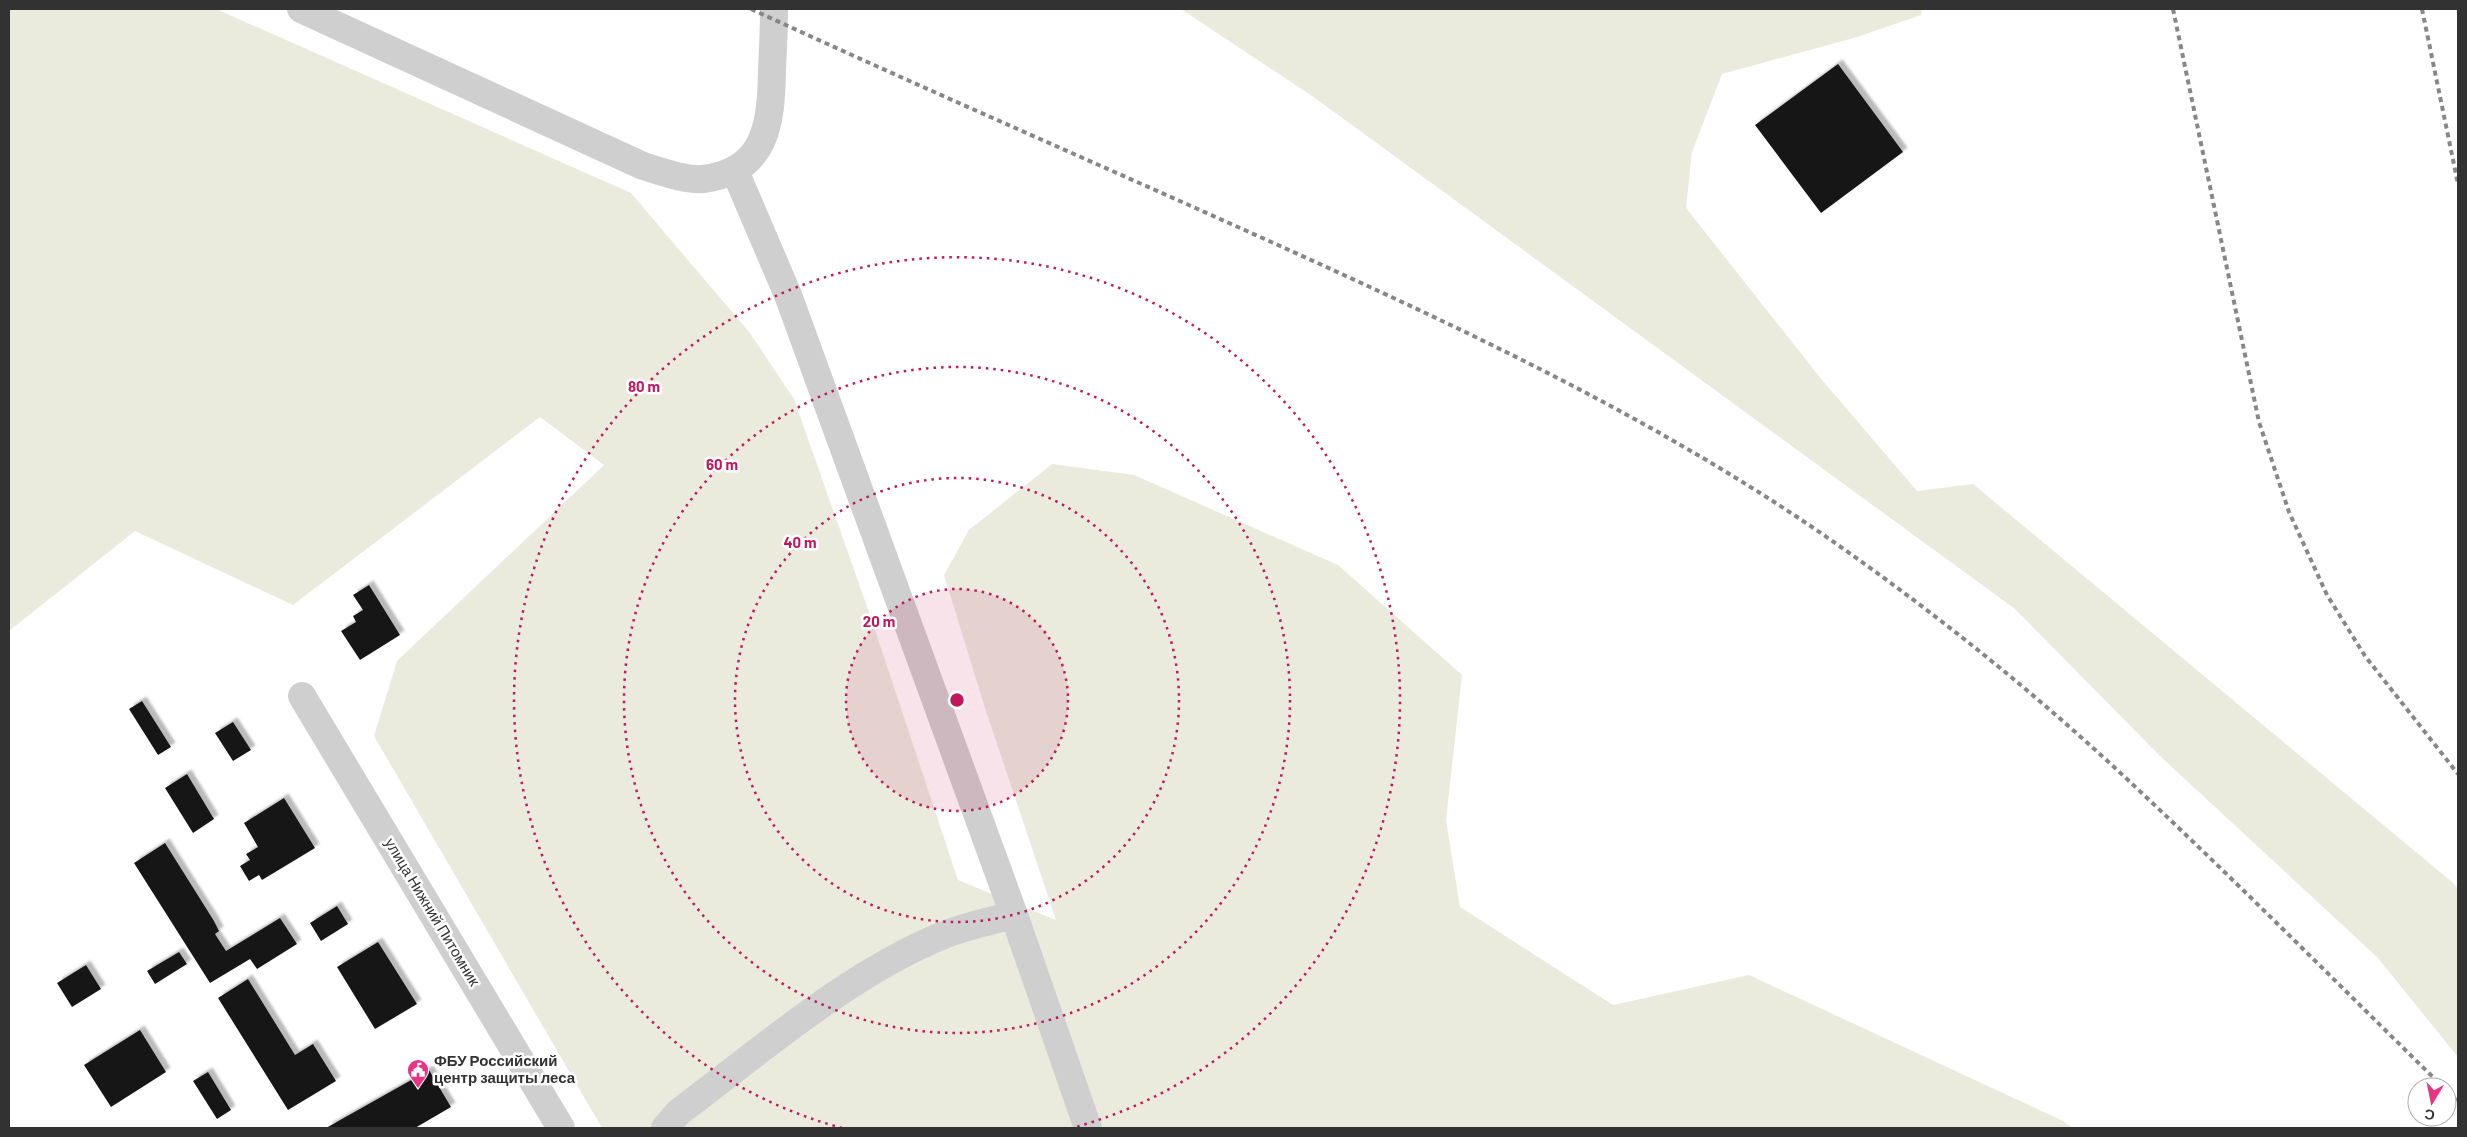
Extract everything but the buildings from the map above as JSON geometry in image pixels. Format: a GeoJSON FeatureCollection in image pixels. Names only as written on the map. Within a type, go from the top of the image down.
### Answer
{"type":"FeatureCollection","features":[{"type":"Feature","properties":{"kind":"street"},"geometry":{"type":"LineString","coordinates":[[301,9],[643,166],[701,179],[734,171],[751,157],[766,132],[771,109],[774,9]]}},
{"type":"Feature","properties":{"kind":"street"},"geometry":{"type":"LineString","coordinates":[[734,171],[788,295],[1014,915],[1088,1128]]}},
{"type":"Feature","properties":{"kind":"street","name":"улица Нижний Питомник"},"geometry":{"type":"LineString","coordinates":[[302,696],[561,1128]]}},
{"type":"Feature","properties":{"kind":"street"},"geometry":{"type":"LineString","coordinates":[[665,1128],[679,1112],[820,1006],[896,958],[945,934],[1014,915]]}},
{"type":"Feature","properties":{"kind":"shaded area"},"geometry":{"type":"Polygon","coordinates":[[[9,9],[216,9],[631,193],[750,333],[794,399],[871,618],[958,880],[1056,920],[985,708],[944,575],[969,530],[1052,464],[1134,475],[1338,565],[1462,675],[1446,820],[1460,907],[1613,1005],[1749,975],[2063,1121],[2073,1128],[602,1128],[374,736],[397,661],[604,465],[540,417],[293,605],[135,531],[9,631],[9,9]]]}},
{"type":"Feature","properties":{"kind":"shaded area"},"geometry":{"type":"Polygon","coordinates":[[[1181,9],[1922,9],[1921,15],[1857,37],[1722,74],[1692,152],[1686,208],[1822,380],[1917,491],[1973,484],[2452,882],[2458,889],[2458,1057],[2377,957],[2160,756],[2015,609],[1315,98],[1181,9]]]}},
{"type":"Feature","properties":{"kind":"railway"},"geometry":{"type":"LineString","coordinates":[[751,9],[1300,255],[1497,347],[1626,414],[1751,487],[1812,527],[1895,586],[2054,713],[2209,857],[2433,1077]]}},
{"type":"Feature","properties":{"kind":"railway"},"geometry":{"type":"LineString","coordinates":[[2173,9],[2259,422],[2289,512],[2327,595],[2365,656],[2458,774]]}},
{"type":"Feature","properties":{"kind":"railway"},"geometry":{"type":"LineString","coordinates":[[2422,9],[2458,184]]}},
{"type":"Feature","properties":{"kind":"place","name":"ФБУ Российский центр защиты леса"},"geometry":{"type":"Point","coordinates":[418,1089]}}]}
